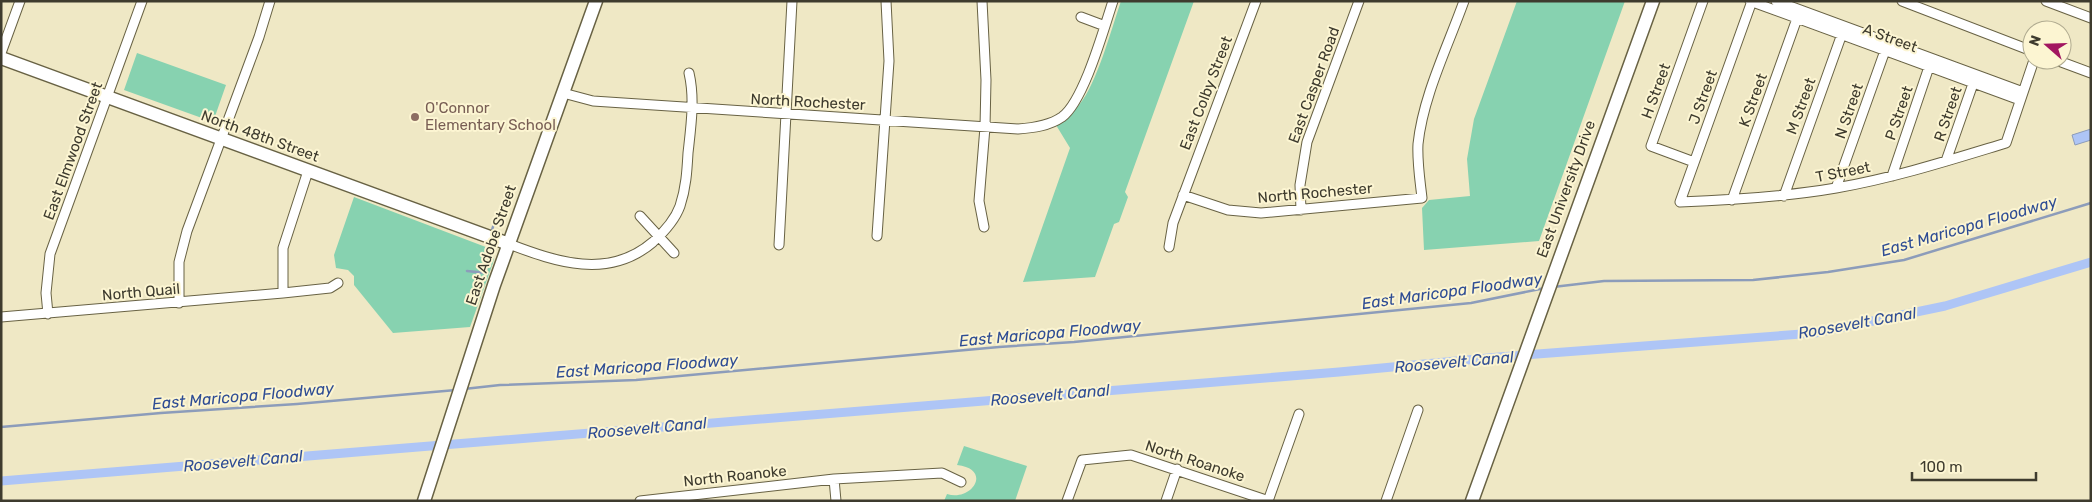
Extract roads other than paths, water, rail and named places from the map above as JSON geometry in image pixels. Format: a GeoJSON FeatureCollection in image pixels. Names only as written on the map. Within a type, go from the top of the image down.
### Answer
{"type":"FeatureCollection","features":[{"type":"Feature","properties":{"kind":"street"},"geometry":{"type":"LineString","coordinates":[[1,53],[20,1]]}},
{"type":"Feature","properties":{"kind":"street","name":"East Elmwood Street"},"geometry":{"type":"LineString","coordinates":[[48,314],[46,293],[50,254],[142,1]]}},
{"type":"Feature","properties":{"kind":"street"},"geometry":{"type":"LineString","coordinates":[[179,303],[179,262],[187,231],[259,37],[270,1]]}},
{"type":"Feature","properties":{"kind":"street","name":"East Adobe Street"},"geometry":{"type":"LineString","coordinates":[[424,501],[508,244],[596,1]]}},
{"type":"Feature","properties":{"kind":"street"},"geometry":{"type":"LineString","coordinates":[[779,245],[792,1]]}},
{"type":"Feature","properties":{"kind":"street"},"geometry":{"type":"LineString","coordinates":[[876,236],[889,61],[886,1]]}},
{"type":"Feature","properties":{"kind":"street"},"geometry":{"type":"LineString","coordinates":[[982,1],[986,80],[985,127],[979,201],[984,227]]}},
{"type":"Feature","properties":{"kind":"street"},"geometry":{"type":"LineString","coordinates":[[1081,17],[1104,26],[1114,1]]}},
{"type":"Feature","properties":{"kind":"street","name":"East Colby Street"},"geometry":{"type":"LineString","coordinates":[[1169,247],[1173,223],[1256,1]]}},
{"type":"Feature","properties":{"kind":"street","name":"East Casper Road"},"geometry":{"type":"LineString","coordinates":[[1301,210],[1300,185],[1307,142],[1359,1]]}},
{"type":"Feature","properties":{"kind":"street","name":"North Rochester"},"geometry":{"type":"LineString","coordinates":[[1183,195],[1228,210],[1261,213],[1422,198],[1418,165],[1421,126],[1426,103],[1464,1]]}},
{"type":"Feature","properties":{"kind":"street","name":"East University Drive"},"geometry":{"type":"LineString","coordinates":[[1472,501],[1653,1]]}},
{"type":"Feature","properties":{"kind":"street","name":"H Street"},"geometry":{"type":"LineString","coordinates":[[1694,162],[1651,146],[1703,1]]}},
{"type":"Feature","properties":{"kind":"street","name":"A Street"},"geometry":{"type":"LineString","coordinates":[[1776,1],[1798,14]]}},
{"type":"Feature","properties":{"kind":"street"},"geometry":{"type":"LineString","coordinates":[[1902,1],[2022,47]]}},
{"type":"Feature","properties":{"kind":"street"},"geometry":{"type":"LineString","coordinates":[[2046,1],[2091,18]]}},
{"type":"Feature","properties":{"kind":"street","name":"J Street"},"geometry":{"type":"LineString","coordinates":[[1680,202],[1751,2]]}},
{"type":"Feature","properties":{"kind":"street","name":"A Street"},"geometry":{"type":"LineString","coordinates":[[1751,2],[1798,14],[2022,96]]}},
{"type":"Feature","properties":{"kind":"street","name":"K Street"},"geometry":{"type":"LineString","coordinates":[[1732,200],[1798,14]]}},
{"type":"Feature","properties":{"kind":"street","name":"North Rochester"},"geometry":{"type":"LineString","coordinates":[[563,93],[593,101],[692,109],[985,127],[1032,128],[1052,123],[1064,116],[1084,83],[1104,26]]}},
{"type":"Feature","properties":{"kind":"street","name":"M Street"},"geometry":{"type":"LineString","coordinates":[[1784,196],[1843,31]]}},
{"type":"Feature","properties":{"kind":"street","name":"N Street"},"geometry":{"type":"LineString","coordinates":[[1836,188],[1886,46]]}},
{"type":"Feature","properties":{"kind":"street","name":"North 48th Street"},"geometry":{"type":"LineString","coordinates":[[1,58],[508,244]]}},
{"type":"Feature","properties":{"kind":"street","name":"P Street"},"geometry":{"type":"LineString","coordinates":[[1892,176],[1930,63]]}},
{"type":"Feature","properties":{"kind":"street"},"geometry":{"type":"LineString","coordinates":[[2072,66],[2090,72]]}},
{"type":"Feature","properties":{"kind":"street"},"geometry":{"type":"LineString","coordinates":[[2022,96],[2031,70]]}},
{"type":"Feature","properties":{"kind":"street"},"geometry":{"type":"LineString","coordinates":[[508,244],[554,261],[588,265],[612,262],[630,256],[646,248],[659,236],[674,219],[685,191],[692,109],[692,88],[689,73]]}},
{"type":"Feature","properties":{"kind":"street","name":"R Street"},"geometry":{"type":"LineString","coordinates":[[1946,161],[1975,79]]}},
{"type":"Feature","properties":{"kind":"street","name":"T Street"},"geometry":{"type":"LineString","coordinates":[[1680,202],[1784,196],[1836,188],[1892,176],[2006,143],[2022,96]]}},
{"type":"Feature","properties":{"kind":"street"},"geometry":{"type":"LineString","coordinates":[[283,293],[283,248],[308,171]]}},
{"type":"Feature","properties":{"kind":"street"},"geometry":{"type":"LineString","coordinates":[[640,216],[674,253]]}},
{"type":"Feature","properties":{"kind":"street","name":"North Quail"},"geometry":{"type":"LineString","coordinates":[[1,318],[283,293],[330,288],[338,283]]}},
{"type":"Feature","properties":{"kind":"street"},"geometry":{"type":"LineString","coordinates":[[1386,501],[1418,410]]}},
{"type":"Feature","properties":{"kind":"street"},"geometry":{"type":"LineString","coordinates":[[1268,501],[1299,414]]}},
{"type":"Feature","properties":{"kind":"street","name":"North Roanoke"},"geometry":{"type":"LineString","coordinates":[[1067,501],[1082,460],[1131,455],[1268,501]]}},
{"type":"Feature","properties":{"kind":"street"},"geometry":{"type":"LineString","coordinates":[[1166,501],[1177,469]]}},
{"type":"Feature","properties":{"kind":"street","name":"North Roanoke"},"geometry":{"type":"LineString","coordinates":[[640,501],[834,479],[942,473],[961,482]]}},
{"type":"Feature","properties":{"kind":"street"},"geometry":{"type":"LineString","coordinates":[[834,479],[836,501]]}},
{"type":"Feature","properties":{"kind":"street"},"geometry":{"type":"LineString","coordinates":[[721,491],[721,501]]}},
{"type":"Feature","properties":{"kind":"water"},"geometry":{"type":"Polygon","coordinates":[[[2091,129],[2091,140],[2075,145],[2072,135],[2091,129]]]}},
{"type":"Feature","properties":{"kind":"waterway","name":"East Maricopa Floodway"},"geometry":{"type":"LineString","coordinates":[[1553,287],[1604,281],[1753,280],[1828,272],[1904,260],[2091,203]]}},
{"type":"Feature","properties":{"kind":"waterway"},"geometry":{"type":"LineString","coordinates":[[492,230],[497,214]]}},
{"type":"Feature","properties":{"kind":"waterway","name":"Roosevelt Canal"},"geometry":{"type":"LineString","coordinates":[[1,481],[1339,372],[1499,357],[1815,333],[1945,306],[2091,262]]}},
{"type":"Feature","properties":{"kind":"waterway"},"geometry":{"type":"LineString","coordinates":[[467,271],[486,273]]}},
{"type":"Feature","properties":{"kind":"waterway","name":"East Maricopa Floodway"},"geometry":{"type":"LineString","coordinates":[[464,389],[500,385],[636,380],[999,347],[1074,342],[1471,303],[1545,288]]}},
{"type":"Feature","properties":{"kind":"waterway","name":"East Maricopa Floodway"},"geometry":{"type":"LineString","coordinates":[[1,427],[456,390]]}},
{"type":"Feature","properties":{"kind":"place","name":"O'Connor Elementary School"},"geometry":{"type":"Point","coordinates":[415,117]}}]}
